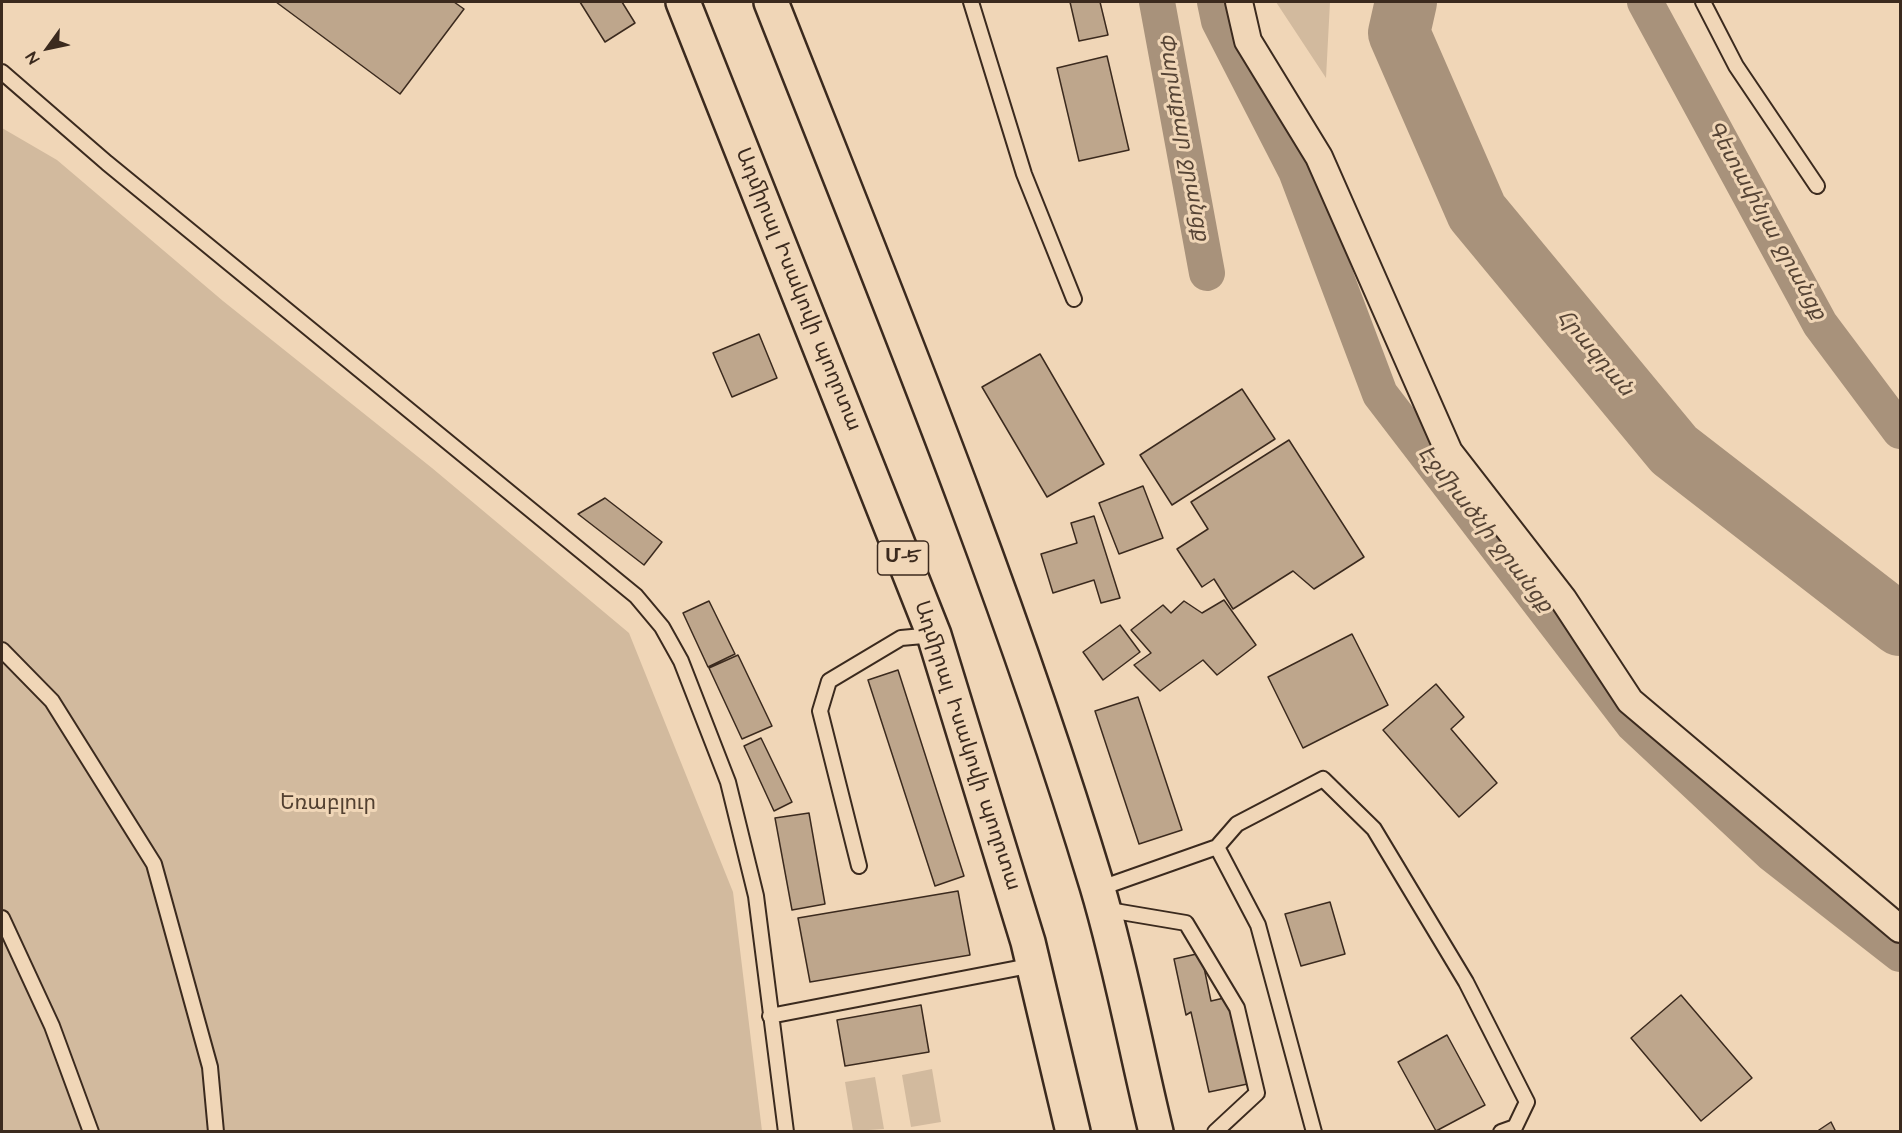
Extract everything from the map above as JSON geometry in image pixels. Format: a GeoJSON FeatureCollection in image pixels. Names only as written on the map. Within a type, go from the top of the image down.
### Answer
{"type":"FeatureCollection","features":[{"type":"Feature","properties":{"kind":"highway","name":"Ադմիրալ Իսակովի պողոտա"},"geometry":{"type":"LineString","coordinates":[[683,2],[934,635],[1034,965],[1074,1131]]}},
{"type":"Feature","properties":{"kind":"highway"},"geometry":{"type":"LineString","coordinates":[[771,2],[948,450],[1009,615],[1100,899],[1156,1131]]}},
{"type":"Feature","properties":{"kind":"street"},"geometry":{"type":"LineString","coordinates":[[1239,2],[1248,41],[1319,157],[1449,452],[1563,599],[1630,701],[1900,929]]}},
{"type":"Feature","properties":{"kind":"lane"},"geometry":{"type":"LineString","coordinates":[[971,2],[1024,174],[1074,299]]}},
{"type":"Feature","properties":{"kind":"lane"},"geometry":{"type":"LineString","coordinates":[[1703,2],[1736,66],[1817,186]]}},
{"type":"Feature","properties":{"kind":"lane"},"geometry":{"type":"LineString","coordinates":[[2,72],[107,163],[636,596],[662,627],[681,661],[728,782],[756,896],[786,1131]]}},
{"type":"Feature","properties":{"kind":"lane"},"geometry":{"type":"LineString","coordinates":[[859,867],[820,711],[829,681],[901,638],[934,635]]}},
{"type":"Feature","properties":{"kind":"lane"},"geometry":{"type":"LineString","coordinates":[[2,650],[52,701],[154,864],[210,1067],[216,1131]]}},
{"type":"Feature","properties":{"kind":"lane"},"geometry":{"type":"LineString","coordinates":[[1100,899],[1217,848],[1237,824],[1323,779],[1374,829],[1466,982],[1527,1102],[1515,1127],[1501,1131]]}},
{"type":"Feature","properties":{"kind":"lane"},"geometry":{"type":"LineString","coordinates":[[1217,848],[1258,925],[1314,1131]]}},
{"type":"Feature","properties":{"kind":"lane"},"geometry":{"type":"LineString","coordinates":[[1100,899],[1186,923],[1238,1008],[1257,1093],[1215,1131]]}},
{"type":"Feature","properties":{"kind":"lane"},"geometry":{"type":"LineString","coordinates":[[2,918],[52,1026],[91,1131]]}},
{"type":"Feature","properties":{"kind":"lane"},"geometry":{"type":"LineString","coordinates":[[770,1016],[1034,965]]}},
{"type":"Feature","properties":{"kind":"green space"},"geometry":{"type":"Polygon","coordinates":[[[1276,2],[1330,2],[1326,78],[1276,2]]]}},
{"type":"Feature","properties":{"kind":"green space","name":"Եռաբլուր"},"geometry":{"type":"Polygon","coordinates":[[[2,128],[57,160],[223,301],[432,468],[629,633],[733,892],[762,1131],[2,1131],[2,128]]]}},
{"type":"Feature","properties":{"kind":"green space"},"geometry":{"type":"Polygon","coordinates":[[[932,1069],[941,1122],[911,1127],[902,1075],[932,1069]]]}},
{"type":"Feature","properties":{"kind":"green space"},"geometry":{"type":"Polygon","coordinates":[[[875,1077],[884,1129],[853,1131],[845,1082],[875,1077]]]}},
{"type":"Feature","properties":{"kind":"building"},"geometry":{"type":"Polygon","coordinates":[[[276,2],[454,2],[464,9],[400,94],[276,2]]]}},
{"type":"Feature","properties":{"kind":"building"},"geometry":{"type":"Polygon","coordinates":[[[580,2],[622,2],[635,23],[605,42],[580,2]]]}},
{"type":"Feature","properties":{"kind":"building"},"geometry":{"type":"Polygon","coordinates":[[[1070,2],[1100,2],[1108,35],[1079,41],[1070,2]]]}},
{"type":"Feature","properties":{"kind":"building"},"geometry":{"type":"Polygon","coordinates":[[[1107,56],[1129,150],[1079,161],[1057,68],[1107,56]]]}},
{"type":"Feature","properties":{"kind":"building"},"geometry":{"type":"Polygon","coordinates":[[[759,334],[777,378],[732,397],[713,353],[759,334]]]}},
{"type":"Feature","properties":{"kind":"building"},"geometry":{"type":"Polygon","coordinates":[[[1040,354],[1104,464],[1047,497],[982,387],[1040,354]]]}},
{"type":"Feature","properties":{"kind":"building"},"geometry":{"type":"Polygon","coordinates":[[[1242,389],[1275,439],[1172,505],[1140,455],[1242,389]]]}},
{"type":"Feature","properties":{"kind":"building"},"geometry":{"type":"Polygon","coordinates":[[[1289,440],[1364,557],[1314,589],[1293,571],[1233,609],[1214,579],[1202,587],[1177,549],[1208,529],[1191,502],[1289,440]]]}},
{"type":"Feature","properties":{"kind":"building"},"geometry":{"type":"Polygon","coordinates":[[[1143,486],[1163,538],[1119,554],[1099,503],[1143,486]]]}},
{"type":"Feature","properties":{"kind":"building"},"geometry":{"type":"Polygon","coordinates":[[[605,498],[662,542],[644,565],[578,514],[605,498]]]}},
{"type":"Feature","properties":{"kind":"building"},"geometry":{"type":"Polygon","coordinates":[[[1094,516],[1120,598],[1101,603],[1094,580],[1053,593],[1041,554],[1077,543],[1071,523],[1094,516]]]}},
{"type":"Feature","properties":{"kind":"building"},"geometry":{"type":"Polygon","coordinates":[[[1224,600],[1256,645],[1217,675],[1203,660],[1160,691],[1134,665],[1151,653],[1131,630],[1163,605],[1171,613],[1184,601],[1202,613],[1224,600]]]}},
{"type":"Feature","properties":{"kind":"building"},"geometry":{"type":"Polygon","coordinates":[[[709,601],[735,654],[708,667],[683,613],[709,601]]]}},
{"type":"Feature","properties":{"kind":"building"},"geometry":{"type":"Polygon","coordinates":[[[1120,625],[1140,652],[1103,680],[1083,652],[1120,625]]]}},
{"type":"Feature","properties":{"kind":"building"},"geometry":{"type":"Polygon","coordinates":[[[1352,634],[1388,705],[1303,748],[1268,677],[1352,634]]]}},
{"type":"Feature","properties":{"kind":"building"},"geometry":{"type":"Polygon","coordinates":[[[738,655],[772,726],[742,739],[709,668],[738,655]]]}},
{"type":"Feature","properties":{"kind":"building"},"geometry":{"type":"Polygon","coordinates":[[[898,670],[964,876],[935,886],[868,680],[898,670]]]}},
{"type":"Feature","properties":{"kind":"building"},"geometry":{"type":"Polygon","coordinates":[[[1436,684],[1464,717],[1451,729],[1497,783],[1459,817],[1383,730],[1436,684]]]}},
{"type":"Feature","properties":{"kind":"building"},"geometry":{"type":"Polygon","coordinates":[[[1138,697],[1182,830],[1139,844],[1095,711],[1138,697]]]}},
{"type":"Feature","properties":{"kind":"building"},"geometry":{"type":"Polygon","coordinates":[[[761,738],[792,802],[774,811],[744,746],[761,738]]]}},
{"type":"Feature","properties":{"kind":"building"},"geometry":{"type":"Polygon","coordinates":[[[809,813],[825,904],[792,910],[775,818],[809,813]]]}},
{"type":"Feature","properties":{"kind":"building"},"geometry":{"type":"Polygon","coordinates":[[[958,891],[970,955],[810,982],[798,918],[958,891]]]}},
{"type":"Feature","properties":{"kind":"building"},"geometry":{"type":"Polygon","coordinates":[[[1330,902],[1345,954],[1301,966],[1285,914],[1330,902]]]}},
{"type":"Feature","properties":{"kind":"building"},"geometry":{"type":"Polygon","coordinates":[[[1201,953],[1211,1001],[1237,995],[1257,1082],[1209,1092],[1191,1012],[1186,1015],[1174,959],[1201,953]]]}},
{"type":"Feature","properties":{"kind":"building"},"geometry":{"type":"Polygon","coordinates":[[[1681,995],[1752,1078],[1701,1121],[1631,1038],[1681,995]]]}},
{"type":"Feature","properties":{"kind":"building"},"geometry":{"type":"Polygon","coordinates":[[[921,1005],[929,1052],[845,1066],[837,1020],[921,1005]]]}},
{"type":"Feature","properties":{"kind":"building"},"geometry":{"type":"Polygon","coordinates":[[[1447,1035],[1485,1105],[1436,1131],[1398,1062],[1447,1035]]]}},
{"type":"Feature","properties":{"kind":"building"},"geometry":{"type":"Polygon","coordinates":[[[1831,1122],[1836,1132],[1816,1132],[1831,1122]]]}},
{"type":"Feature","properties":{"kind":"waterway","name":"Փարաքար ջրանցք"},"geometry":{"type":"LineString","coordinates":[[1157,2],[1207,273]]}},
{"type":"Feature","properties":{"kind":"waterway","name":"Էջմիածնի ջրանցք"},"geometry":{"type":"LineString","coordinates":[[1215,2],[1219,21],[1296,171],[1380,394],[1633,724],[1772,854],[1900,954]]}},
{"type":"Feature","properties":{"kind":"waterway","name":"Հրազդան"},"geometry":{"type":"LineString","coordinates":[[1406,2],[1399,33],[1477,212],[1674,450],[1900,625]]}},
{"type":"Feature","properties":{"kind":"waterway","name":"Գետափնյա ջրանցք"},"geometry":{"type":"LineString","coordinates":[[1645,2],[1820,324],[1900,431]]}}]}
